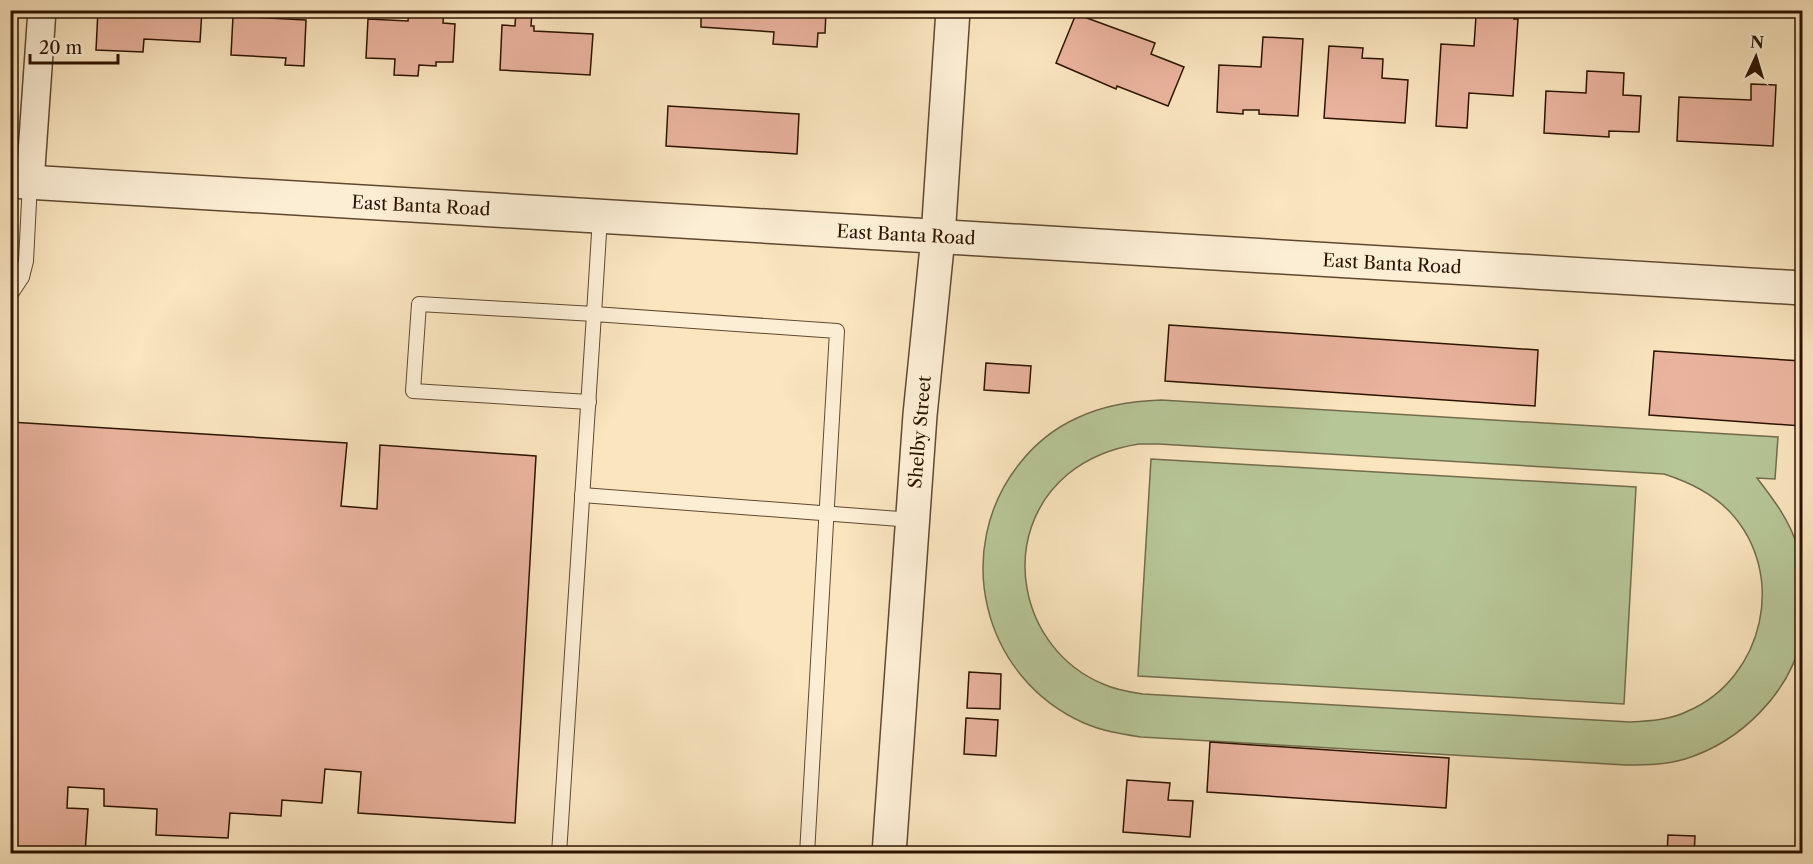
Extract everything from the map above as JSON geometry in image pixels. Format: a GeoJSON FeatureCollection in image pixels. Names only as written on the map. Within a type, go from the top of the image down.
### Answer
{"type":"FeatureCollection","features":[{"type":"Feature","properties":{"kind":"street"},"geometry":{"type":"LineString","coordinates":[[20,182],[42,10]]}},
{"type":"Feature","properties":{"kind":"street","name":"Shelby Street"},"geometry":{"type":"LineString","coordinates":[[890,854],[920,415],[938,237],[953,10]]}},
{"type":"Feature","properties":{"kind":"street","name":"East Banta Road"},"geometry":{"type":"LineString","coordinates":[[20,182],[1803,288]]}},
{"type":"Feature","properties":{"kind":"lane"},"geometry":{"type":"LineString","coordinates":[[10,295],[22,277],[26,261],[20,182]]}},
{"type":"Feature","properties":{"kind":"lane"},"geometry":{"type":"LineString","coordinates":[[559,854],[600,217]]}},
{"type":"Feature","properties":{"kind":"lane"},"geometry":{"type":"LineString","coordinates":[[589,402],[413,391],[418,304],[837,331],[807,854]]}},
{"type":"Feature","properties":{"kind":"lane"},"geometry":{"type":"LineString","coordinates":[[582,495],[913,520]]}},
{"type":"Feature","properties":{"kind":"green space"},"geometry":{"type":"Polygon","coordinates":[[[1161,400],[1778,437],[1775,479],[1757,478],[1786,520],[1800,555],[1803,627],[1796,656],[1775,695],[1743,728],[1725,741],[1705,751],[1663,764],[1626,765],[1141,737],[1091,726],[1049,702],[1021,675],[1001,644],[988,608],[983,571],[987,534],[999,497],[1020,463],[1046,437],[1069,422],[1097,410],[1118,404],[1161,400]],[[1139,444],[1120,448],[1084,463],[1068,474],[1045,499],[1031,527],[1025,558],[1027,588],[1036,618],[1052,645],[1074,667],[1103,684],[1143,694],[1630,722],[1681,714],[1714,696],[1735,675],[1750,650],[1759,622],[1762,594],[1759,565],[1748,537],[1730,512],[1716,499],[1664,474],[1139,444]]]}},
{"type":"Feature","properties":{"kind":"green space"},"geometry":{"type":"Polygon","coordinates":[[[1151,459],[1636,487],[1624,704],[1138,676],[1151,459]]]}},
{"type":"Feature","properties":{"kind":"building"},"geometry":{"type":"Polygon","coordinates":[[[98,10],[202,10],[200,42],[144,39],[143,52],[96,50],[98,10]]]}},
{"type":"Feature","properties":{"kind":"building"},"geometry":{"type":"Polygon","coordinates":[[[409,10],[444,10],[443,23],[455,24],[453,62],[436,62],[436,66],[419,65],[418,76],[394,75],[395,59],[366,58],[368,19],[408,21],[409,10]]]}},
{"type":"Feature","properties":{"kind":"building"},"geometry":{"type":"Polygon","coordinates":[[[516,10],[532,12],[531,26],[534,26],[534,31],[593,34],[590,75],[500,70],[502,25],[515,26],[516,10]]]}},
{"type":"Feature","properties":{"kind":"building"},"geometry":{"type":"Polygon","coordinates":[[[701,10],[818,10],[826,12],[825,33],[818,33],[817,47],[773,44],[774,32],[701,27],[701,10]]]}},
{"type":"Feature","properties":{"kind":"building"},"geometry":{"type":"Polygon","coordinates":[[[1486,10],[1515,10],[1514,19],[1518,19],[1513,96],[1469,93],[1467,128],[1436,126],[1441,44],[1474,46],[1476,16],[1486,17],[1486,10]]]}},
{"type":"Feature","properties":{"kind":"building"},"geometry":{"type":"Polygon","coordinates":[[[1076,14],[1155,43],[1151,54],[1184,67],[1168,106],[1117,86],[1116,89],[1056,63],[1076,14]]]}},
{"type":"Feature","properties":{"kind":"building"},"geometry":{"type":"Polygon","coordinates":[[[233,16],[306,20],[304,66],[285,65],[286,58],[231,55],[233,16]]]}},
{"type":"Feature","properties":{"kind":"building"},"geometry":{"type":"Polygon","coordinates":[[[1263,37],[1303,39],[1298,116],[1259,114],[1259,110],[1243,110],[1243,114],[1217,112],[1219,65],[1261,67],[1263,37]]]}},
{"type":"Feature","properties":{"kind":"building"},"geometry":{"type":"Polygon","coordinates":[[[1329,46],[1363,48],[1362,58],[1383,59],[1382,78],[1408,80],[1405,123],[1324,118],[1329,46]]]}},
{"type":"Feature","properties":{"kind":"building"},"geometry":{"type":"Polygon","coordinates":[[[1587,71],[1624,73],[1623,95],[1641,96],[1639,132],[1609,131],[1609,137],[1544,133],[1546,91],[1586,93],[1587,71]]]}},
{"type":"Feature","properties":{"kind":"building"},"geometry":{"type":"Polygon","coordinates":[[[1751,84],[1776,85],[1773,146],[1677,141],[1679,97],[1751,100],[1751,84]]]}},
{"type":"Feature","properties":{"kind":"building"},"geometry":{"type":"Polygon","coordinates":[[[668,106],[799,114],[797,154],[666,146],[668,106]]]}},
{"type":"Feature","properties":{"kind":"building"},"geometry":{"type":"Polygon","coordinates":[[[1169,325],[1538,350],[1535,406],[1165,381],[1169,325]]]}},
{"type":"Feature","properties":{"kind":"building"},"geometry":{"type":"Polygon","coordinates":[[[1654,351],[1802,361],[1802,426],[1649,415],[1654,351]]]}},
{"type":"Feature","properties":{"kind":"building"},"geometry":{"type":"Polygon","coordinates":[[[986,363],[1031,366],[1029,393],[984,390],[986,363]]]}},
{"type":"Feature","properties":{"kind":"building"},"geometry":{"type":"Polygon","coordinates":[[[10,422],[347,443],[341,506],[377,509],[380,445],[536,456],[515,823],[358,813],[361,772],[325,769],[322,803],[282,800],[281,816],[230,813],[228,838],[156,835],[157,809],[104,806],[104,789],[68,787],[67,808],[88,809],[85,854],[10,854],[10,422]]]}},
{"type":"Feature","properties":{"kind":"building"},"geometry":{"type":"Polygon","coordinates":[[[969,672],[1001,674],[1000,709],[967,708],[969,672]]]}},
{"type":"Feature","properties":{"kind":"building"},"geometry":{"type":"Polygon","coordinates":[[[966,718],[998,720],[996,756],[964,754],[966,718]]]}},
{"type":"Feature","properties":{"kind":"building"},"geometry":{"type":"Polygon","coordinates":[[[1210,742],[1449,758],[1446,808],[1207,792],[1210,742]]]}},
{"type":"Feature","properties":{"kind":"building"},"geometry":{"type":"Polygon","coordinates":[[[1127,780],[1170,783],[1168,800],[1193,801],[1190,837],[1123,832],[1127,780]]]}},
{"type":"Feature","properties":{"kind":"building"},"geometry":{"type":"Polygon","coordinates":[[[1668,835],[1695,836],[1694,854],[1667,854],[1668,835]]]}}]}
